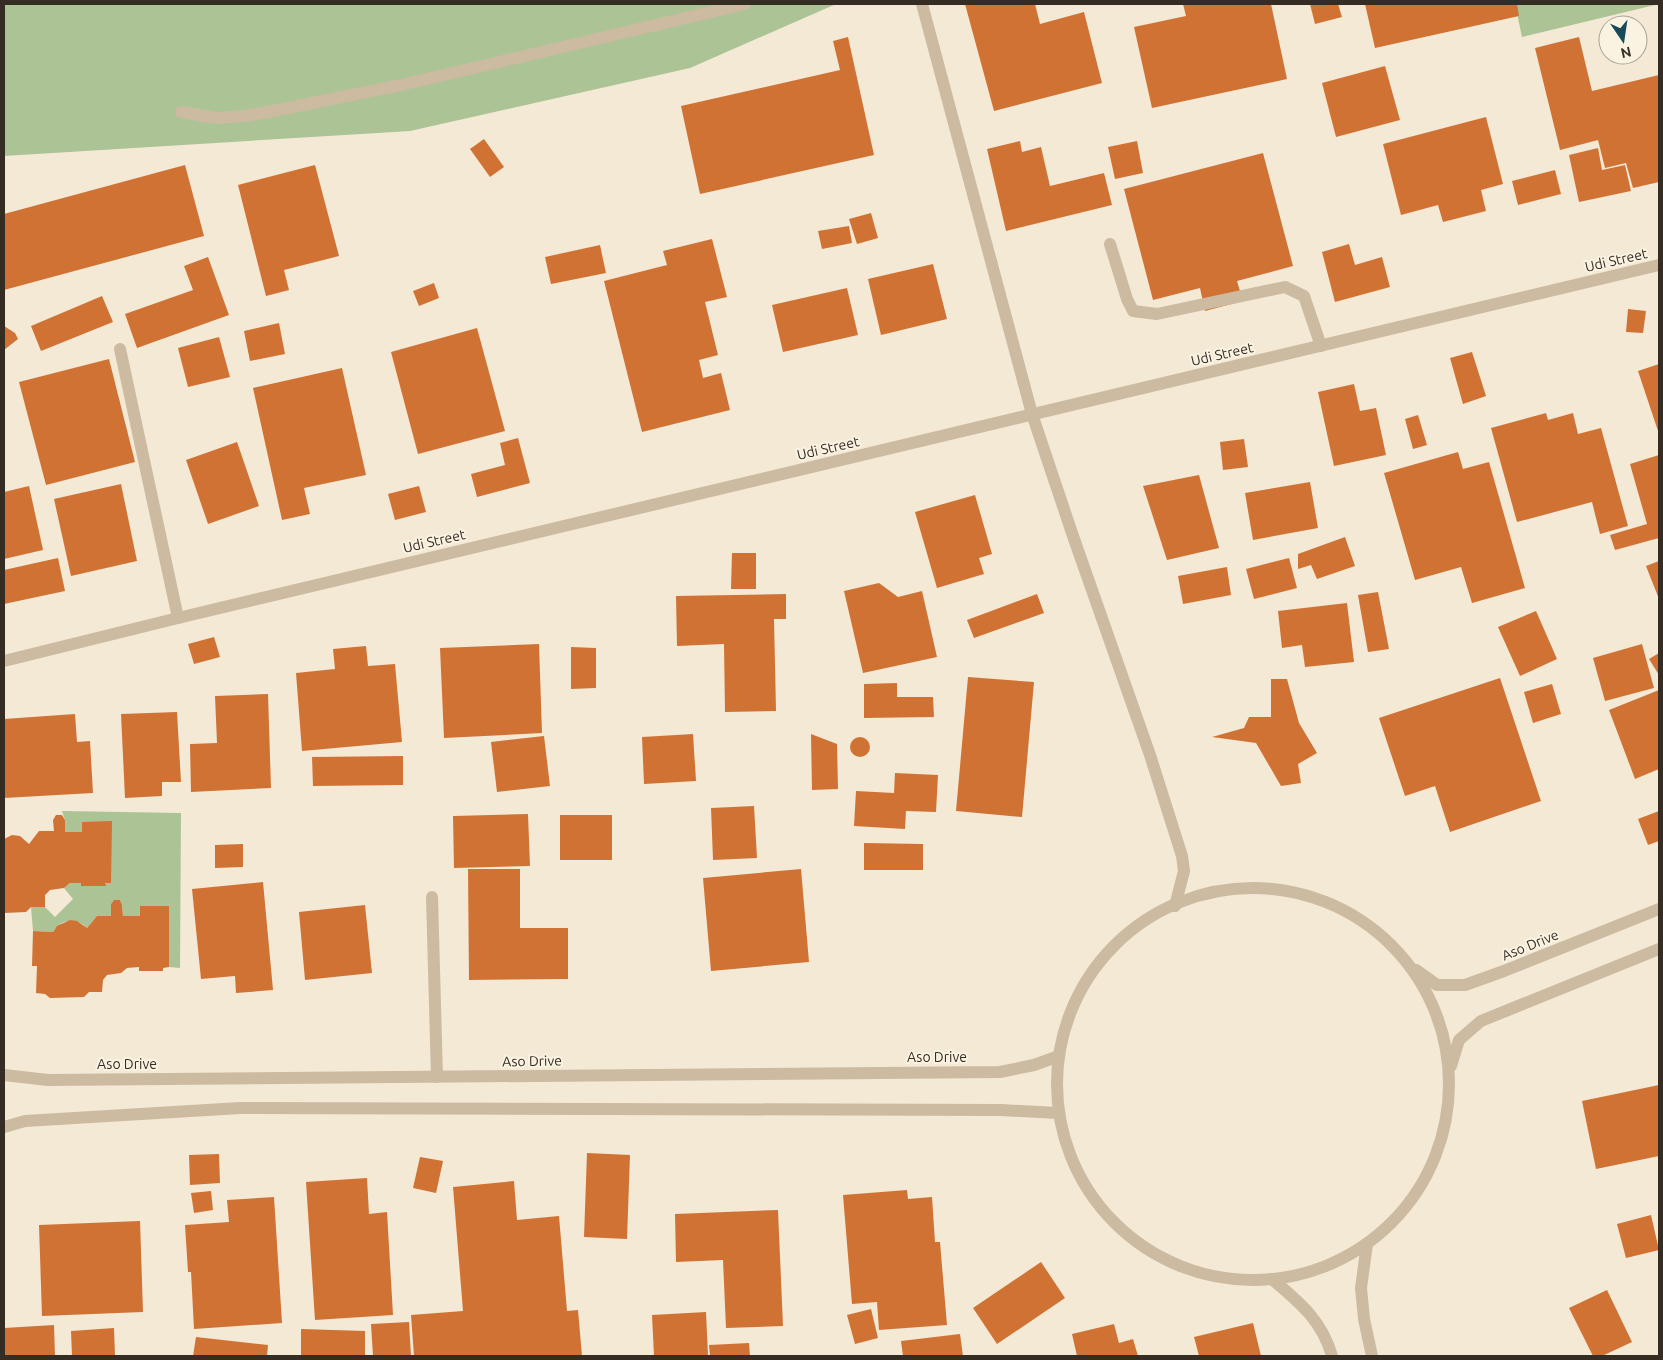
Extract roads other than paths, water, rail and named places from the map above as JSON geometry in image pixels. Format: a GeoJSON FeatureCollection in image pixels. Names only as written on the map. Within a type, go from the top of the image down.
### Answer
{"type":"FeatureCollection","features":[{"type":"Feature","properties":{"kind":"street"},"geometry":{"type":"LineString","coordinates":[[181,112],[216,118],[268,112],[401,85],[746,4]]}},
{"type":"Feature","properties":{"kind":"street"},"geometry":{"type":"LineString","coordinates":[[922,4],[1032,414],[1150,755],[1182,856],[1184,871],[1175,906]]}},
{"type":"Feature","properties":{"kind":"street"},"geometry":{"type":"LineString","coordinates":[[1110,244],[1127,299],[1133,311],[1157,314],[1285,287],[1304,296],[1321,346]]}},
{"type":"Feature","properties":{"kind":"street","name":"Udi Street"},"geometry":{"type":"LineString","coordinates":[[4,661],[1659,265]]}},
{"type":"Feature","properties":{"kind":"street"},"geometry":{"type":"LineString","coordinates":[[120,349],[178,618]]}},
{"type":"Feature","properties":{"kind":"street"},"geometry":{"type":"LineString","coordinates":[[1236,889],[1276,890],[1315,898],[1352,915],[1384,938],[1412,967],[1431,999],[1444,1034],[1450,1071],[1448,1111],[1438,1150],[1421,1186],[1397,1218],[1367,1244],[1332,1264],[1294,1276],[1254,1280],[1214,1276],[1175,1264],[1140,1245],[1110,1220],[1086,1188],[1068,1152],[1058,1114],[1056,1074],[1063,1034],[1077,997],[1098,963],[1126,935],[1160,912],[1197,897],[1236,889]]}},
{"type":"Feature","properties":{"kind":"street"},"geometry":{"type":"LineString","coordinates":[[432,897],[437,1077]]}},
{"type":"Feature","properties":{"kind":"street","name":"Aso Drive"},"geometry":{"type":"LineString","coordinates":[[1412,967],[1437,985],[1465,985],[1659,909]]}},
{"type":"Feature","properties":{"kind":"street"},"geometry":{"type":"LineString","coordinates":[[1450,1071],[1459,1040],[1481,1021],[1659,949]]}},
{"type":"Feature","properties":{"kind":"street","name":"Aso Drive"},"geometry":{"type":"LineString","coordinates":[[4,1075],[48,1080],[1000,1072],[1034,1065],[1059,1056]]}},
{"type":"Feature","properties":{"kind":"street"},"geometry":{"type":"LineString","coordinates":[[4,1127],[25,1121],[240,1108],[1027,1110],[1058,1114]]}},
{"type":"Feature","properties":{"kind":"street"},"geometry":{"type":"LineString","coordinates":[[1367,1244],[1361,1288],[1364,1319],[1372,1356]]}},
{"type":"Feature","properties":{"kind":"street"},"geometry":{"type":"LineString","coordinates":[[1272,1279],[1306,1308],[1321,1330],[1332,1356]]}}]}
